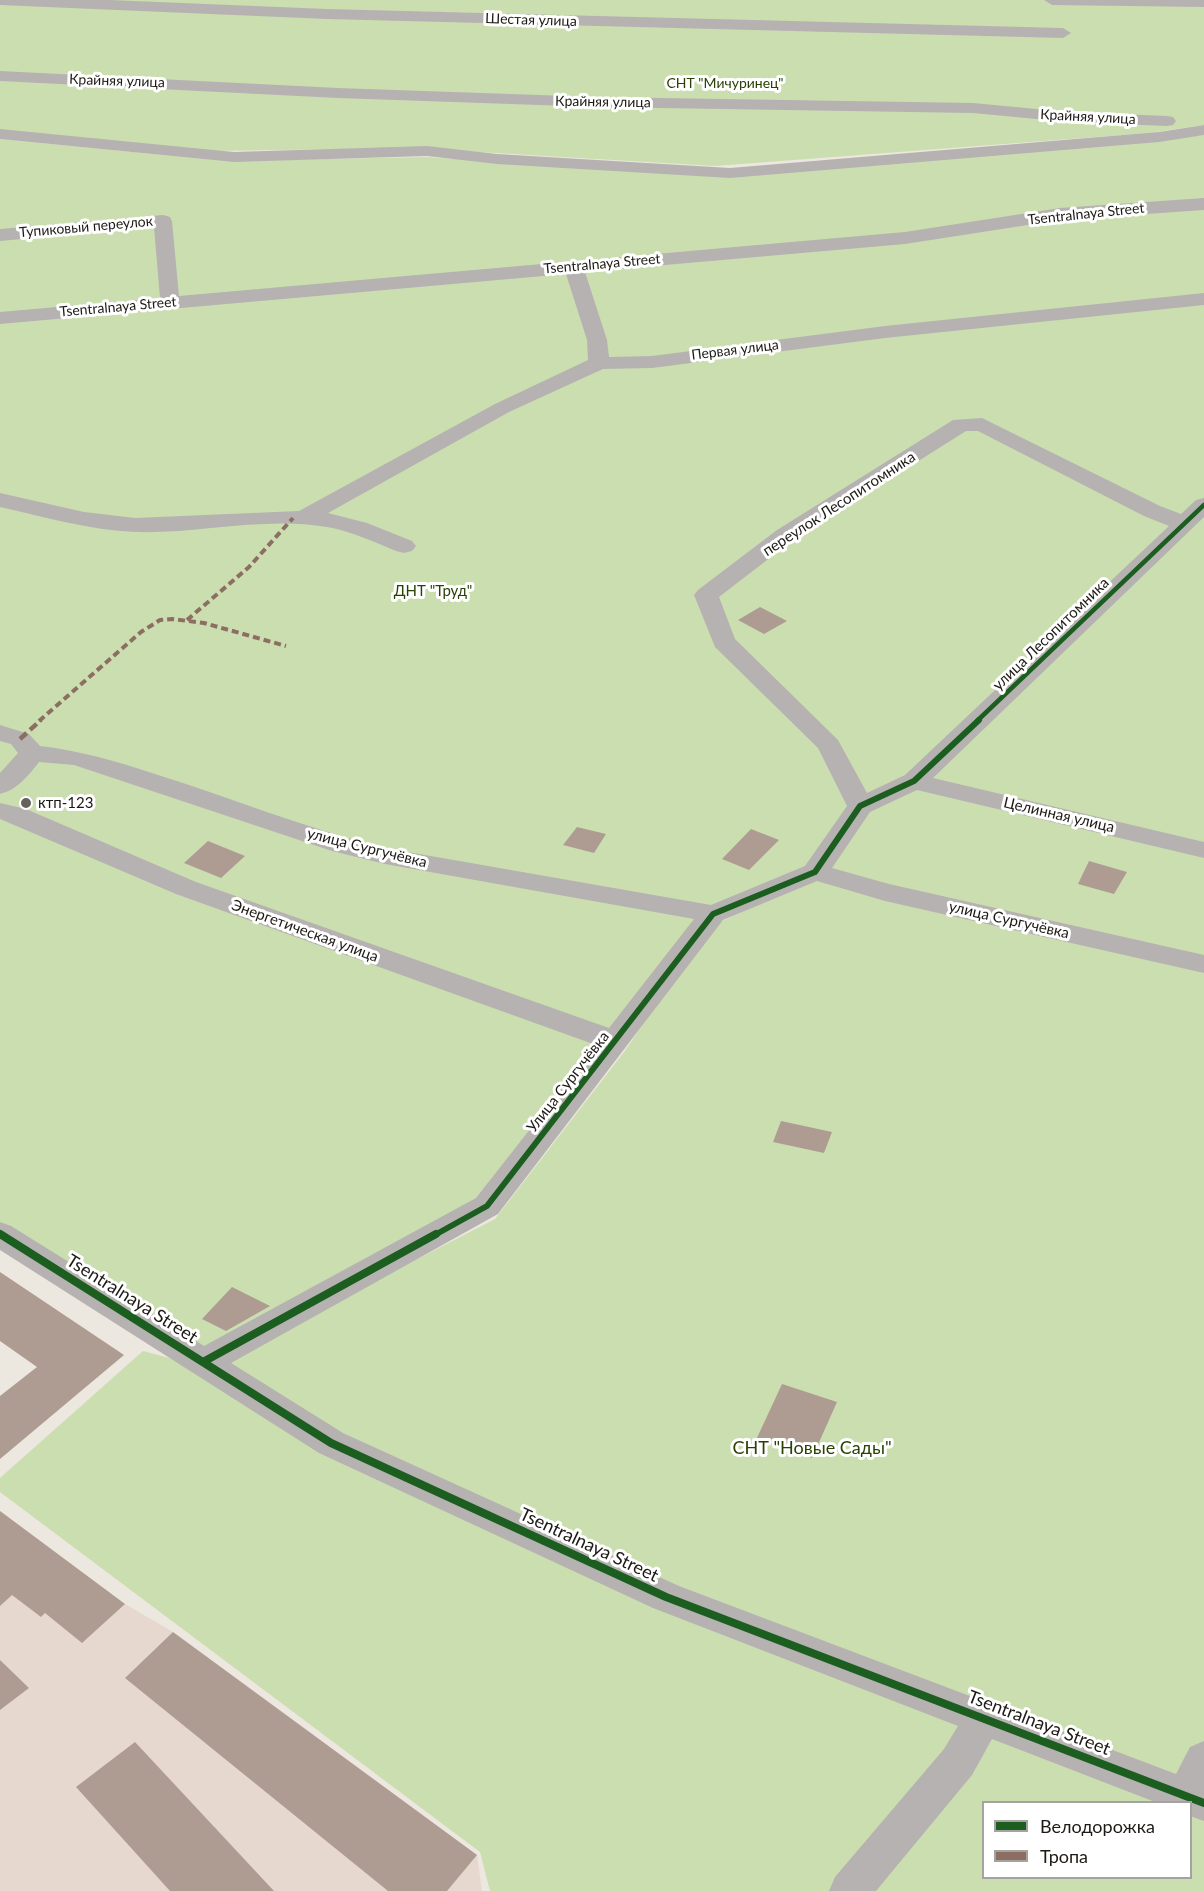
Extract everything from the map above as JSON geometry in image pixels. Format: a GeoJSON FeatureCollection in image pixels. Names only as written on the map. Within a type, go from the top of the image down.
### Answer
{"type":"FeatureCollection","features":[{"type":"Feature","properties":{"kind":"street","name":"Шестая улица"},"geometry":{"type":"LineString","coordinates":[[0,0],[327,14],[1063,33]]}},
{"type":"Feature","properties":{"kind":"street"},"geometry":{"type":"LineString","coordinates":[[1052,0],[1204,2]]}},
{"type":"Feature","properties":{"kind":"street","name":"Крайняя улица"},"geometry":{"type":"LineString","coordinates":[[0,76],[597,102],[973,108],[1068,117],[1191,123],[1204,129]]}},
{"type":"Feature","properties":{"kind":"street"},"geometry":{"type":"LineString","coordinates":[[0,134],[234,157],[427,151],[509,160],[730,173],[1148,138],[1204,129]]}},
{"type":"Feature","properties":{"kind":"street","name":"Tsentralnaya Street"},"geometry":{"type":"LineString","coordinates":[[0,318],[906,237],[1060,214],[1204,204]]}},
{"type":"Feature","properties":{"kind":"street","name":"Тупиковый переулок"},"geometry":{"type":"LineString","coordinates":[[0,235],[163,221],[170,302]]}},
{"type":"Feature","properties":{"kind":"street"},"geometry":{"type":"LineString","coordinates":[[574,267],[597,340],[599,363]]}},
{"type":"Feature","properties":{"kind":"street","name":"Первая улица"},"geometry":{"type":"LineString","coordinates":[[303,518],[502,408],[599,363],[652,362],[885,332],[1204,299]]}},
{"type":"Feature","properties":{"kind":"street","name":"переулок Лесопитомника"},"geometry":{"type":"LineString","coordinates":[[860,806],[830,745],[724,642],[706,595],[785,535],[961,425],[982,424],[1152,511],[1183,523]]}},
{"type":"Feature","properties":{"kind":"street"},"geometry":{"type":"LineString","coordinates":[[0,500],[132,525],[188,525],[235,520],[303,518],[344,524],[404,546]]}},
{"type":"Feature","properties":{"kind":"street","name":"улица Лесопитомника"},"geometry":{"type":"LineString","coordinates":[[914,781],[1204,505]]}},
{"type":"Feature","properties":{"kind":"street","name":"улица Сургучёвка"},"geometry":{"type":"LineString","coordinates":[[0,733],[20,739],[33,753],[77,758],[185,792],[332,843],[374,853],[713,914]]}},
{"type":"Feature","properties":{"kind":"street"},"geometry":{"type":"LineString","coordinates":[[0,786],[20,769],[33,753]]}},
{"type":"Feature","properties":{"kind":"street"},"geometry":{"type":"LineString","coordinates":[[815,872],[860,806],[914,781]]}},
{"type":"Feature","properties":{"kind":"street","name":"Целинная улица"},"geometry":{"type":"LineString","coordinates":[[914,781],[1204,850]]}},
{"type":"Feature","properties":{"kind":"street","name":"Энергетическая улица"},"geometry":{"type":"LineString","coordinates":[[0,811],[16,815],[186,888],[615,1041]]}},
{"type":"Feature","properties":{"kind":"street","name":"улица Сургучёвка"},"geometry":{"type":"LineString","coordinates":[[815,872],[885,892],[1204,964]]}},
{"type":"Feature","properties":{"kind":"street","name":"Улица Сургучёвка"},"geometry":{"type":"LineString","coordinates":[[203,1362],[487,1206],[713,914],[815,872]]}},
{"type":"Feature","properties":{"kind":"street","name":"Tsentralnaya Street"},"geometry":{"type":"LineString","coordinates":[[0,1234],[331,1443],[666,1597],[1195,1799]]}},
{"type":"Feature","properties":{"kind":"street"},"geometry":{"type":"LineString","coordinates":[[850,1891],[958,1762],[983,1718]]}},
{"type":"Feature","properties":{"kind":"street"},"geometry":{"type":"LineString","coordinates":[[1195,1799],[1204,1759]]}},
{"type":"Feature","properties":{"kind":"shaded area"},"geometry":{"type":"Polygon","coordinates":[[[0,1511],[125,1604],[173,1632],[477,1855],[482,1891],[0,1891],[0,1511]]]}},
{"type":"Feature","properties":{"kind":"green space","name":"СНТ \"Мичуринец\""},"geometry":{"type":"Polygon","coordinates":[[[0,0],[1204,0],[1204,125],[1149,133],[715,166],[410,148],[213,151],[0,130],[0,0]]]}},
{"type":"Feature","properties":{"kind":"green space"},"geometry":{"type":"Polygon","coordinates":[[[1204,135],[1204,1891],[490,1891],[480,1852],[0,1492],[0,1478],[143,1351],[206,1368],[495,1219],[624,1052],[711,926],[802,885],[709,925],[487,1198],[195,1361],[0,1244],[0,139],[226,161],[427,157],[727,177],[1204,135]]]}},
{"type":"Feature","properties":{"kind":"building"},"geometry":{"type":"Polygon","coordinates":[[[760,607],[787,621],[764,634],[738,620],[760,607]]]}},
{"type":"Feature","properties":{"kind":"building"},"geometry":{"type":"Polygon","coordinates":[[[577,827],[606,834],[594,853],[563,845],[577,827]]]}},
{"type":"Feature","properties":{"kind":"building"},"geometry":{"type":"Polygon","coordinates":[[[751,829],[779,840],[749,870],[722,859],[751,829]]]}},
{"type":"Feature","properties":{"kind":"building"},"geometry":{"type":"Polygon","coordinates":[[[208,841],[245,856],[221,878],[184,863],[208,841]]]}},
{"type":"Feature","properties":{"kind":"building"},"geometry":{"type":"Polygon","coordinates":[[[1089,861],[1127,872],[1114,894],[1078,884],[1089,861]]]}},
{"type":"Feature","properties":{"kind":"building"},"geometry":{"type":"Polygon","coordinates":[[[781,1121],[832,1132],[824,1153],[773,1142],[781,1121]]]}},
{"type":"Feature","properties":{"kind":"building"},"geometry":{"type":"Polygon","coordinates":[[[0,1272],[124,1355],[0,1459],[0,1396],[37,1367],[0,1341],[0,1272]]]}},
{"type":"Feature","properties":{"kind":"building"},"geometry":{"type":"Polygon","coordinates":[[[232,1287],[270,1306],[226,1331],[202,1319],[232,1287]]]}},
{"type":"Feature","properties":{"kind":"building"},"geometry":{"type":"Polygon","coordinates":[[[782,1384],[837,1402],[812,1458],[756,1440],[782,1384]]]}},
{"type":"Feature","properties":{"kind":"building"},"geometry":{"type":"Polygon","coordinates":[[[0,1511],[125,1604],[82,1643],[45,1613],[41,1617],[12,1595],[0,1606],[0,1511]]]}},
{"type":"Feature","properties":{"kind":"building"},"geometry":{"type":"Polygon","coordinates":[[[173,1632],[477,1855],[447,1891],[388,1891],[125,1678],[173,1632]]]}},
{"type":"Feature","properties":{"kind":"building"},"geometry":{"type":"Polygon","coordinates":[[[0,1660],[29,1688],[0,1710],[0,1660]]]}},
{"type":"Feature","properties":{"kind":"building"},"geometry":{"type":"Polygon","coordinates":[[[135,1742],[274,1891],[170,1891],[76,1787],[135,1742]]]}},
{"type":"Feature","properties":{"kind":"marked path"},"geometry":{"type":"LineString","coordinates":[[187,620],[249,567],[293,518]]}},
{"type":"Feature","properties":{"kind":"marked path"},"geometry":{"type":"LineString","coordinates":[[20,739],[145,628],[160,620],[187,620],[204,623],[286,646]]}},
{"type":"Feature","properties":{"kind":"cycle path"},"geometry":{"type":"LineString","coordinates":[[203,1362],[487,1206],[713,914],[815,872],[860,806],[914,781],[1204,505]]}},
{"type":"Feature","properties":{"kind":"cycle path"},"geometry":{"type":"LineString","coordinates":[[0,1234],[331,1443],[666,1597],[1204,1803]]}},
{"type":"Feature","properties":{"kind":"place","name":"ктп-123"},"geometry":{"type":"Point","coordinates":[26,803]}},
{"type":"Feature","properties":{"kind":"park label","name":"ДНТ \"Труд\""},"geometry":{"type":"Point","coordinates":[433,591]}},
{"type":"Feature","properties":{"kind":"park label","name":"СНТ \"Новые Сады\""},"geometry":{"type":"Point","coordinates":[812,1448]}}]}
